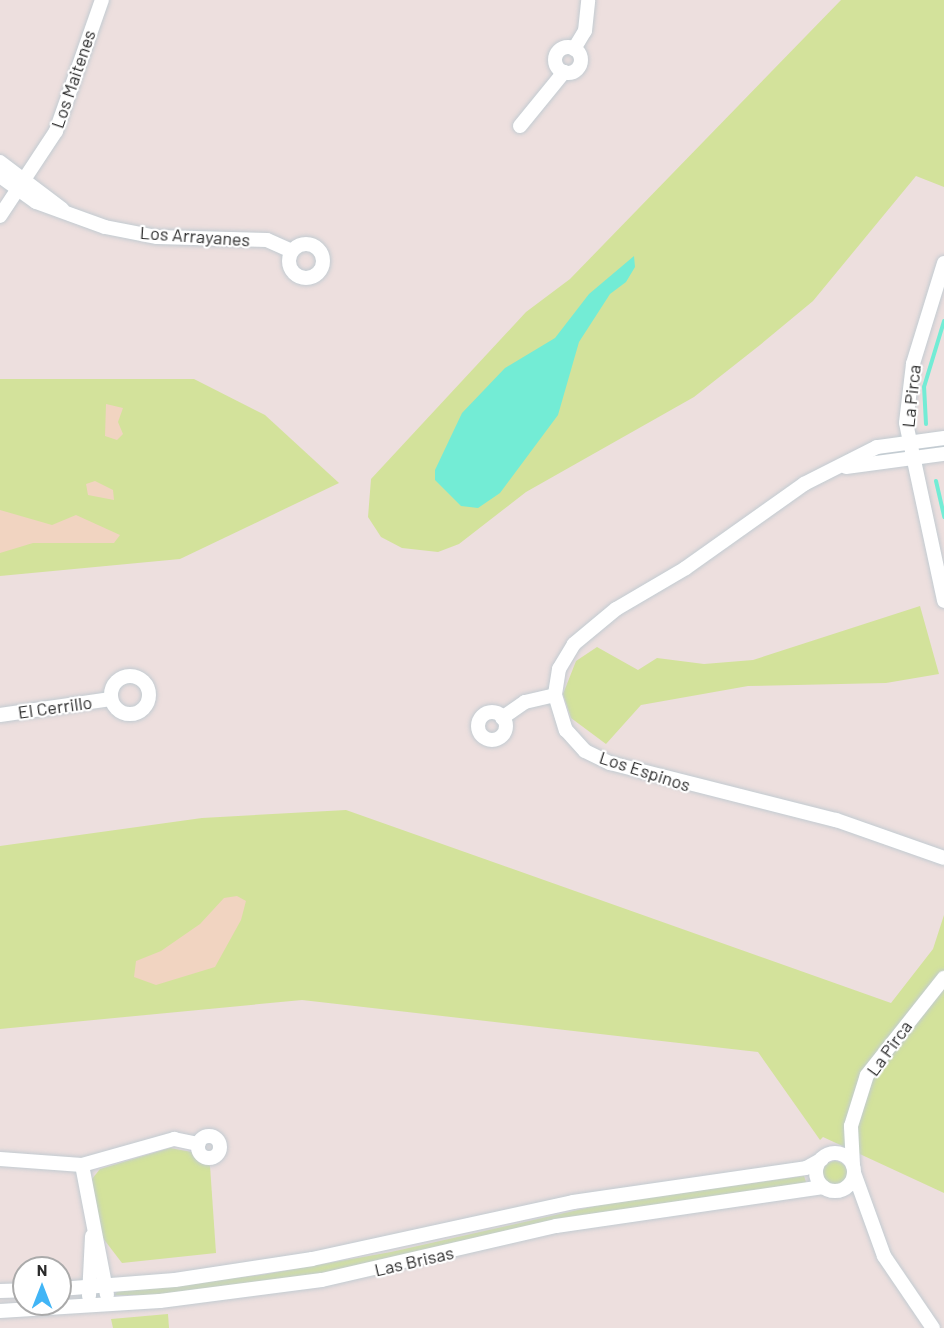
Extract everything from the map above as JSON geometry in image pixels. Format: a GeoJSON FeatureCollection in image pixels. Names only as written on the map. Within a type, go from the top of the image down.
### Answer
{"type":"FeatureCollection","features":[{"type":"Feature","properties":{"kind":"street","name":"Los Maitenes"},"geometry":{"type":"LineString","coordinates":[[0,216],[28,180],[59,124],[102,0]]}},
{"type":"Feature","properties":{"kind":"street"},"geometry":{"type":"LineString","coordinates":[[520,126],[564,72],[557,55],[574,49],[585,31],[590,0]]}},
{"type":"Feature","properties":{"kind":"street","name":"Los Arrayanes"},"geometry":{"type":"LineString","coordinates":[[0,162],[28,180],[63,211]]}},
{"type":"Feature","properties":{"kind":"street","name":"Los Arrayanes"},"geometry":{"type":"LineString","coordinates":[[0,176],[19,194],[105,227],[157,237],[267,240],[292,251]]}},
{"type":"Feature","properties":{"kind":"street","name":"La Pirca"},"geometry":{"type":"LineString","coordinates":[[944,262],[913,364],[908,442],[944,602]]}},
{"type":"Feature","properties":{"kind":"street","name":"Los Espinos"},"geometry":{"type":"LineString","coordinates":[[944,438],[877,447],[835,468],[616,609],[574,644],[559,669],[555,695],[566,730],[585,751],[610,763],[836,820],[944,858]]}},
{"type":"Feature","properties":{"kind":"street","name":"Los Espinos"},"geometry":{"type":"LineString","coordinates":[[835,468],[944,454]]}},
{"type":"Feature","properties":{"kind":"street"},"geometry":{"type":"LineString","coordinates":[[502,718],[525,702],[555,695]]}},
{"type":"Feature","properties":{"kind":"street","name":"El Cerrillo"},"geometry":{"type":"LineString","coordinates":[[0,715],[111,699]]}},
{"type":"Feature","properties":{"kind":"street","name":"Los Espinos"},"geometry":{"type":"LineString","coordinates":[[916,850],[944,866]]}},
{"type":"Feature","properties":{"kind":"street","name":"La Pirca"},"geometry":{"type":"LineString","coordinates":[[826,1157],[842,1145],[875,1063],[944,978]]}},
{"type":"Feature","properties":{"kind":"street","name":"La Pirca"},"geometry":{"type":"LineString","coordinates":[[851,1126],[853,1169],[864,1209],[893,1273],[933,1328]]}},
{"type":"Feature","properties":{"kind":"street"},"geometry":{"type":"LineString","coordinates":[[0,1159],[82,1165],[174,1139],[198,1144]]}},
{"type":"Feature","properties":{"kind":"street"},"geometry":{"type":"LineString","coordinates":[[828,1189],[850,1184],[853,1169],[845,1156],[826,1157],[817,1176],[828,1189],[864,1209]]}},
{"type":"Feature","properties":{"kind":"street","name":"Las Brisas"},"geometry":{"type":"LineString","coordinates":[[72,1289],[106,1287],[408,1242],[573,1202],[806,1168],[826,1157]]}},
{"type":"Feature","properties":{"kind":"street"},"geometry":{"type":"LineString","coordinates":[[82,1165],[92,1236],[109,1306]]}},
{"type":"Feature","properties":{"kind":"street","name":"Las Brisas"},"geometry":{"type":"LineString","coordinates":[[0,1311],[109,1306],[322,1280],[567,1224],[828,1189]]}},
{"type":"Feature","properties":{"kind":"street"},"geometry":{"type":"LineString","coordinates":[[90,1307],[92,1236]]}},
{"type":"Feature","properties":{"kind":"shaded area"},"geometry":{"type":"Polygon","coordinates":[[[841,0],[944,0],[944,187],[916,176],[813,301],[760,345],[694,397],[526,492],[459,544],[438,552],[402,548],[381,537],[368,517],[371,479],[526,312],[570,279],[841,0]]]}},
{"type":"Feature","properties":{"kind":"shaded area"},"geometry":{"type":"Polygon","coordinates":[[[634,256],[635,267],[626,282],[610,294],[579,342],[558,415],[500,493],[478,508],[461,506],[435,480],[435,470],[462,413],[505,368],[555,338],[589,294],[634,256]]]}},
{"type":"Feature","properties":{"kind":"shaded area"},"geometry":{"type":"Polygon","coordinates":[[[0,379],[194,379],[265,415],[339,483],[180,559],[0,576],[0,379]]]}},
{"type":"Feature","properties":{"kind":"shaded area"},"geometry":{"type":"Polygon","coordinates":[[[920,606],[939,674],[886,683],[748,686],[641,705],[606,744],[571,718],[563,694],[576,661],[597,647],[638,670],[657,658],[704,664],[753,660],[920,606]]]}},
{"type":"Feature","properties":{"kind":"shaded area"},"geometry":{"type":"Polygon","coordinates":[[[346,810],[891,1003],[933,949],[944,915],[944,1193],[823,1137],[820,1140],[758,1052],[302,1000],[0,1029],[0,846],[202,818],[346,810]]]}},
{"type":"Feature","properties":{"kind":"shaded area"},"geometry":{"type":"Polygon","coordinates":[[[170,1148],[192,1152],[210,1166],[216,1253],[122,1263],[99,1233],[92,1179],[100,1169],[170,1148]]]}},
{"type":"Feature","properties":{"kind":"shaded area"},"geometry":{"type":"Polygon","coordinates":[[[835,1161],[843,1165],[847,1173],[843,1181],[835,1185],[827,1181],[823,1173],[827,1165],[835,1161]]]}},
{"type":"Feature","properties":{"kind":"shaded area"},"geometry":{"type":"Polygon","coordinates":[[[804,1176],[807,1185],[596,1213],[338,1271],[165,1295],[114,1295],[119,1290],[261,1275],[391,1252],[613,1202],[804,1176]]]}},
{"type":"Feature","properties":{"kind":"shaded area"},"geometry":{"type":"Polygon","coordinates":[[[168,1314],[169,1328],[113,1328],[111,1319],[168,1314]]]}},
{"type":"Feature","properties":{"kind":"sand"},"geometry":{"type":"Polygon","coordinates":[[[106,404],[123,408],[118,422],[123,434],[117,440],[105,436],[106,404]]]}},
{"type":"Feature","properties":{"kind":"sand"},"geometry":{"type":"Polygon","coordinates":[[[95,481],[113,490],[114,500],[88,495],[86,484],[95,481]]]}},
{"type":"Feature","properties":{"kind":"sand"},"geometry":{"type":"Polygon","coordinates":[[[0,510],[52,525],[76,515],[120,535],[114,543],[33,543],[0,553],[0,510]]]}},
{"type":"Feature","properties":{"kind":"sand"},"geometry":{"type":"Polygon","coordinates":[[[237,896],[246,901],[241,920],[215,967],[156,985],[134,977],[136,961],[161,951],[200,924],[224,898],[237,896]]]}},
{"type":"Feature","properties":{"kind":"waterway"},"geometry":{"type":"LineString","coordinates":[[926,424],[924,387],[944,321]]}},
{"type":"Feature","properties":{"kind":"waterway"},"geometry":{"type":"LineString","coordinates":[[936,481],[944,517]]}}]}
